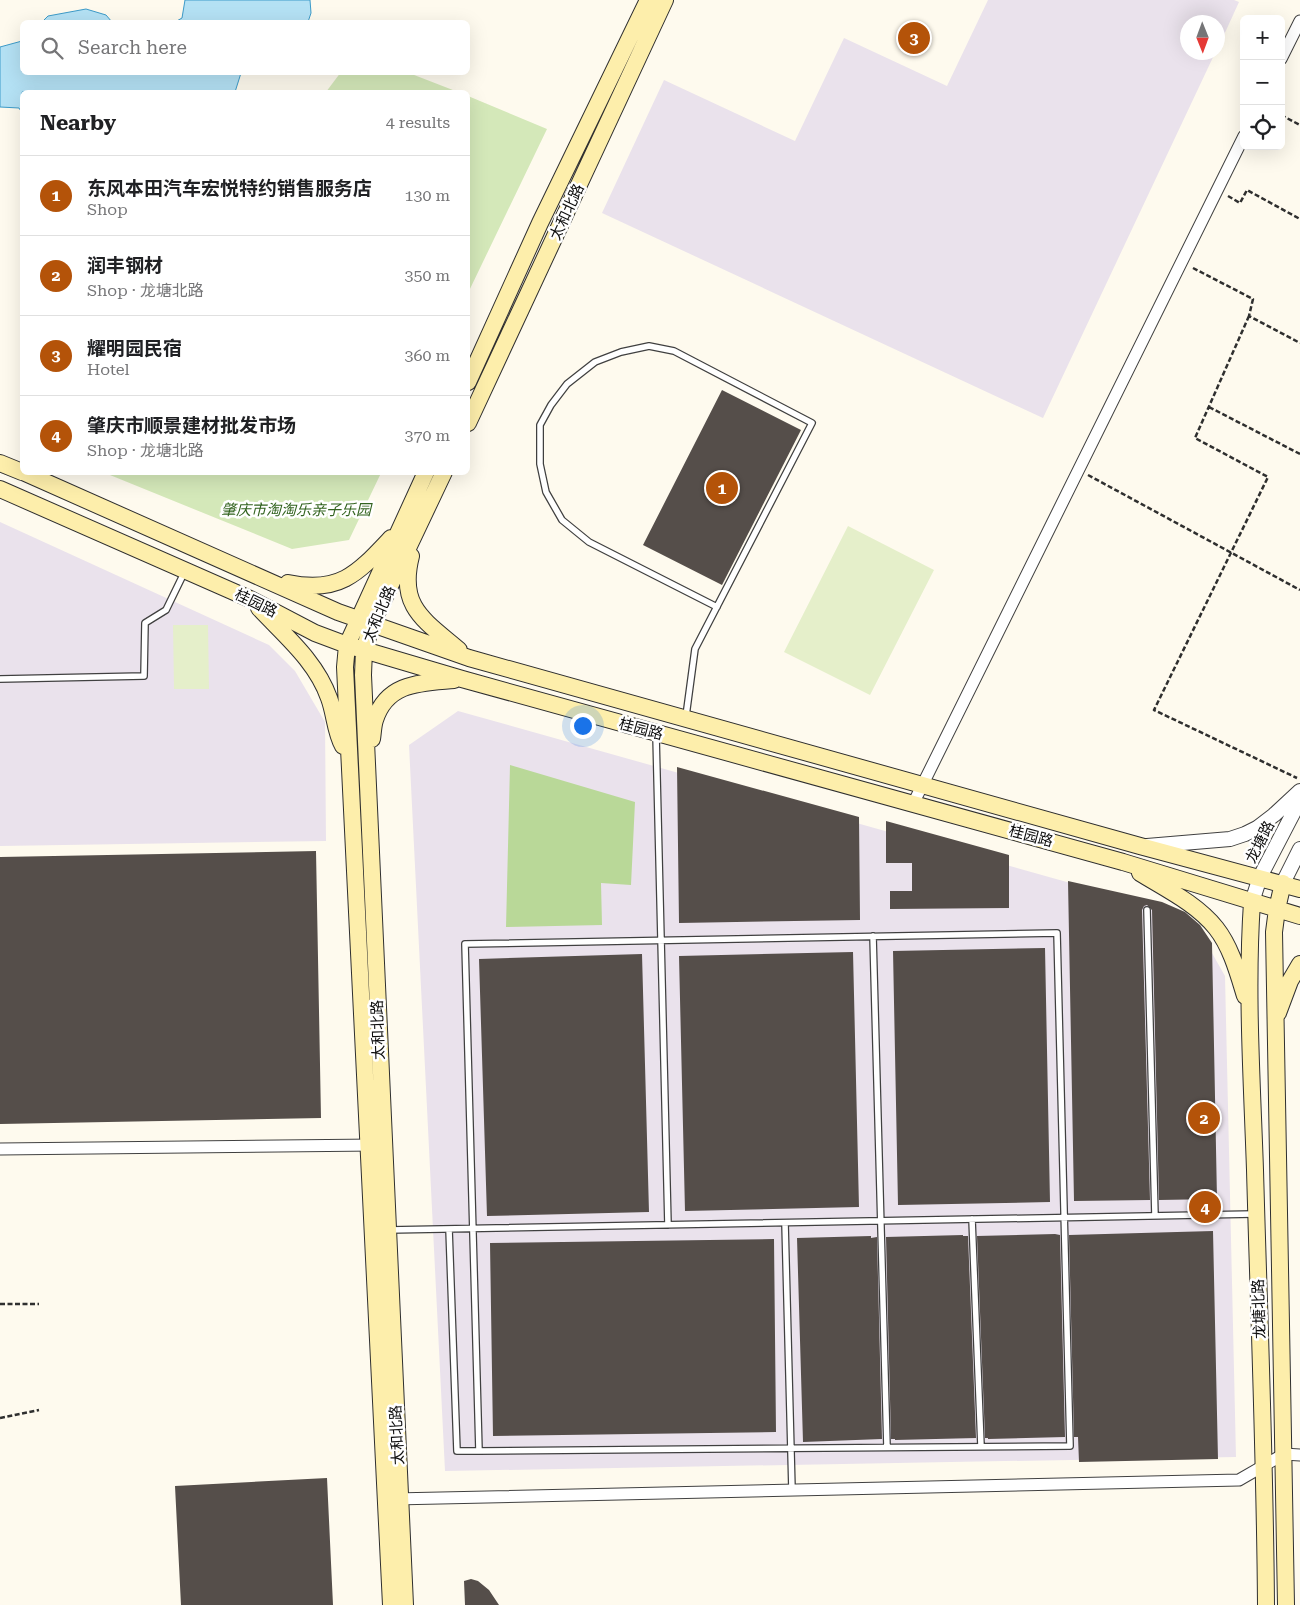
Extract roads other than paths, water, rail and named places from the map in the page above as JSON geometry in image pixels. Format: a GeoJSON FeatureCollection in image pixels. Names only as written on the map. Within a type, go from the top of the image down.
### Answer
{"type":"FeatureCollection","features":[{"type":"Feature","properties":{"kind":"main road","name":"太和北路"},"geometry":{"type":"LineString","coordinates":[[470,378],[540,223],[648,0]]}},
{"type":"Feature","properties":{"kind":"main road","name":"太和北路"},"geometry":{"type":"LineString","coordinates":[[470,419],[665,0]]}},
{"type":"Feature","properties":{"kind":"main road"},"geometry":{"type":"LineString","coordinates":[[0,462],[20,471]]}},
{"type":"Feature","properties":{"kind":"main road"},"geometry":{"type":"LineString","coordinates":[[30,475],[338,612],[469,658],[1140,846],[1300,888]]}},
{"type":"Feature","properties":{"kind":"main road","name":"太和北路"},"geometry":{"type":"LineString","coordinates":[[375,1145],[367,771],[363,675],[365,622],[401,527],[425,475]]}},
{"type":"Feature","properties":{"kind":"main road","name":"太和北路"},"geometry":{"type":"LineString","coordinates":[[405,1605],[393,1499],[380,1231],[348,755],[345,667],[347,645],[365,622],[419,525],[443,475]]}},
{"type":"Feature","properties":{"kind":"main road","name":"桂园路"},"geometry":{"type":"LineString","coordinates":[[0,489],[250,600],[315,633],[347,645],[462,679],[1122,862],[1300,916]]}},
{"type":"Feature","properties":{"kind":"main road"},"geometry":{"type":"LineString","coordinates":[[419,525],[406,574],[407,588],[411,601],[426,623],[469,658]]}},
{"type":"Feature","properties":{"kind":"main road"},"geometry":{"type":"LineString","coordinates":[[262,577],[302,586],[317,586],[340,582],[363,567],[401,527]]}},
{"type":"Feature","properties":{"kind":"main road"},"geometry":{"type":"LineString","coordinates":[[250,600],[310,662],[329,698],[339,739],[348,755]]}},
{"type":"Feature","properties":{"kind":"main road"},"geometry":{"type":"LineString","coordinates":[[367,771],[375,720],[383,703],[393,693],[407,686],[462,679]]}},
{"type":"Feature","properties":{"kind":"main road"},"geometry":{"type":"LineString","coordinates":[[1122,862],[1197,910],[1216,928],[1236,968],[1250,1012]]}},
{"type":"Feature","properties":{"kind":"main road","name":"龙塘北路"},"geometry":{"type":"LineString","coordinates":[[1284,883],[1277,909],[1274,932],[1275,1020],[1292,1455],[1286,1605]]}},
{"type":"Feature","properties":{"kind":"main road"},"geometry":{"type":"LineString","coordinates":[[1250,1012],[1250,928],[1252,902]]}},
{"type":"Feature","properties":{"kind":"main road"},"geometry":{"type":"LineString","coordinates":[[1275,1020],[1290,981],[1300,964]]}},
{"type":"Feature","properties":{"kind":"main road","name":"龙塘北路"},"geometry":{"type":"LineString","coordinates":[[1250,1012],[1265,1466],[1266,1605]]}},
{"type":"Feature","properties":{"kind":"main road","name":"太和北路"},"geometry":{"type":"LineString","coordinates":[[391,1605],[393,1499]]}},
{"type":"Feature","properties":{"kind":"street"},"geometry":{"type":"LineString","coordinates":[[1285,52],[1300,21]]}},
{"type":"Feature","properties":{"kind":"street"},"geometry":{"type":"LineString","coordinates":[[913,804],[1240,144]]}},
{"type":"Feature","properties":{"kind":"street"},"geometry":{"type":"LineString","coordinates":[[1140,846],[1230,839],[1245,834],[1257,828],[1274,815],[1300,791]]}},
{"type":"Feature","properties":{"kind":"street","name":"龙塘路"},"geometry":{"type":"LineString","coordinates":[[1252,902],[1260,877],[1300,800]]}},
{"type":"Feature","properties":{"kind":"street"},"geometry":{"type":"LineString","coordinates":[[1284,883],[1300,849]]}},
{"type":"Feature","properties":{"kind":"street"},"geometry":{"type":"LineString","coordinates":[[0,1148],[375,1145]]}},
{"type":"Feature","properties":{"kind":"street"},"geometry":{"type":"LineString","coordinates":[[393,1499],[1239,1480],[1265,1466],[1292,1455]]}},
{"type":"Feature","properties":{"kind":"lane"},"geometry":{"type":"LineString","coordinates":[[686,718],[695,649],[812,423],[674,351],[649,346],[621,352],[595,362],[567,384],[551,405],[540,425],[540,464],[546,492],[562,520],[588,542],[716,607]]}},
{"type":"Feature","properties":{"kind":"lane"},"geometry":{"type":"LineString","coordinates":[[0,679],[144,676],[145,623],[166,610],[185,571]]}},
{"type":"Feature","properties":{"kind":"lane"},"geometry":{"type":"LineString","coordinates":[[656,733],[668,1225]]}},
{"type":"Feature","properties":{"kind":"lane"},"geometry":{"type":"LineString","coordinates":[[1147,910],[1155,1216]]}},
{"type":"Feature","properties":{"kind":"lane"},"geometry":{"type":"LineString","coordinates":[[449,1229],[457,1451],[479,1451],[981,1446],[1070,1446],[1057,933],[465,944],[479,1451]]}},
{"type":"Feature","properties":{"kind":"lane"},"geometry":{"type":"LineString","coordinates":[[873,936],[888,1447]]}},
{"type":"Feature","properties":{"kind":"lane"},"geometry":{"type":"LineString","coordinates":[[380,1231],[1256,1214]]}},
{"type":"Feature","properties":{"kind":"lane"},"geometry":{"type":"LineString","coordinates":[[972,1219],[981,1446]]}},
{"type":"Feature","properties":{"kind":"lane"},"geometry":{"type":"LineString","coordinates":[[785,1223],[792,1490]]}},
{"type":"Feature","properties":{"kind":"water"},"geometry":{"type":"Polygon","coordinates":[[[185,0],[310,0],[311,13],[309,20],[178,20],[182,18],[185,0]]]}},
{"type":"Feature","properties":{"kind":"water"},"geometry":{"type":"Polygon","coordinates":[[[86,9],[106,15],[110,20],[44,20],[48,16],[86,9]]]}},
{"type":"Feature","properties":{"kind":"water"},"geometry":{"type":"Polygon","coordinates":[[[20,42],[20,75],[240,75],[236,90],[20,90],[20,110],[19,108],[0,107],[0,47],[20,42]]]}},
{"type":"Feature","properties":{"kind":"place","name":"耀明园民宿"},"geometry":{"type":"Point","coordinates":[914,38]}},
{"type":"Feature","properties":{"kind":"place","name":"东风本田汽车宏悦特约销售服务店"},"geometry":{"type":"Point","coordinates":[722,488]}},
{"type":"Feature","properties":{"kind":"place","name":"润丰钢材"},"geometry":{"type":"Point","coordinates":[1204,1118]}},
{"type":"Feature","properties":{"kind":"place","name":"肇庆市顺景建材批发市场"},"geometry":{"type":"Point","coordinates":[1205,1207]}},
{"type":"Feature","properties":{"kind":"park label","name":"肇庆市淘淘乐亲子乐园"},"geometry":{"type":"Point","coordinates":[296,510]}}]}
